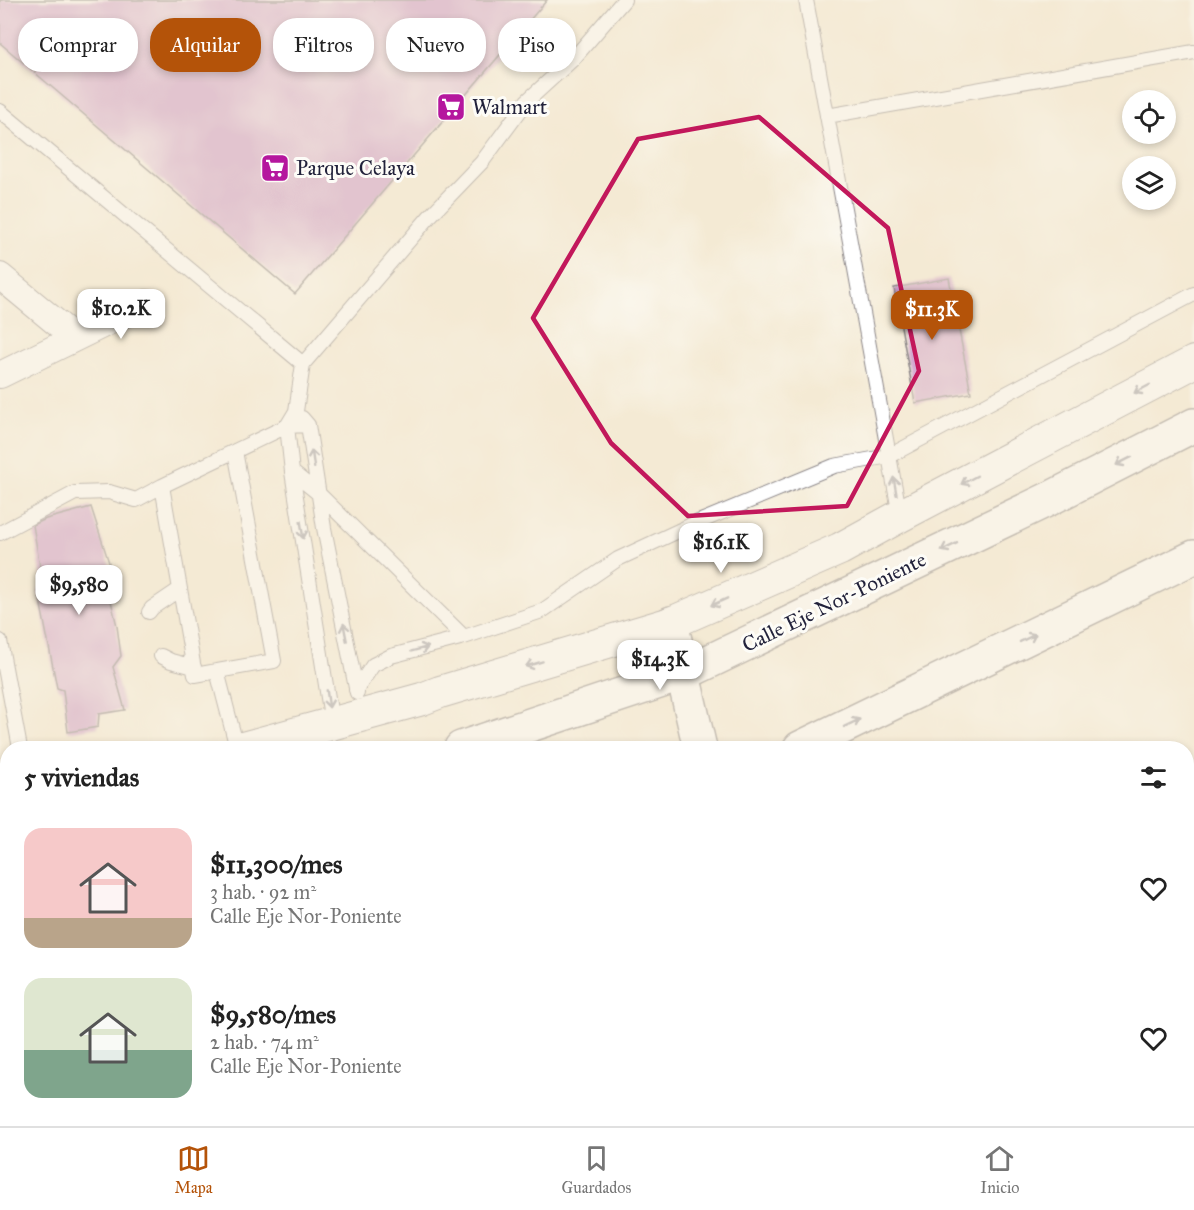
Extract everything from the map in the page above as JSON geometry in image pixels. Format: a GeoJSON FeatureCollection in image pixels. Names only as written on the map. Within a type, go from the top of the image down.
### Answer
{"type":"FeatureCollection","features":[{"type":"Feature","properties":{"kind":"main road","name":"Calle Eje Nor-Poniente"},"geometry":{"type":"LineString","coordinates":[[482,741],[683,674],[1051,498],[1194,425]]}},
{"type":"Feature","properties":{"kind":"main road"},"geometry":{"type":"LineString","coordinates":[[814,741],[1194,556]]}},
{"type":"Feature","properties":{"kind":"main road"},"geometry":{"type":"LineString","coordinates":[[671,623],[698,741]]}},
{"type":"Feature","properties":{"kind":"street"},"geometry":{"type":"LineString","coordinates":[[0,276],[75,338]]}},
{"type":"Feature","properties":{"kind":"street"},"geometry":{"type":"LineString","coordinates":[[0,375],[147,303]]}},
{"type":"Feature","properties":{"kind":"street"},"geometry":{"type":"LineString","coordinates":[[268,741],[332,723],[359,702],[422,699],[671,623],[840,549],[1194,362]]}},
{"type":"Feature","properties":{"kind":"lane"},"geometry":{"type":"LineString","coordinates":[[332,723],[292,472],[287,426],[296,411],[303,364],[430,216],[482,162],[527,101],[574,58],[624,0]]}},
{"type":"Feature","properties":{"kind":"lane"},"geometry":{"type":"LineString","coordinates":[[806,0],[900,516]]}},
{"type":"Feature","properties":{"kind":"lane"},"geometry":{"type":"LineString","coordinates":[[827,116],[1194,52]]}},
{"type":"Feature","properties":{"kind":"lane"},"geometry":{"type":"LineString","coordinates":[[0,111],[303,364]]}},
{"type":"Feature","properties":{"kind":"lane"},"geometry":{"type":"LineString","coordinates":[[359,702],[373,665],[382,660],[464,637],[542,611],[618,559],[689,526],[834,466],[889,456],[1194,294]]}},
{"type":"Feature","properties":{"kind":"lane"},"geometry":{"type":"LineString","coordinates":[[296,411],[308,425],[318,493],[359,702]]}},
{"type":"Feature","properties":{"kind":"lane"},"geometry":{"type":"LineString","coordinates":[[0,533],[75,494],[109,492],[136,500],[287,426],[308,425]]}},
{"type":"Feature","properties":{"kind":"lane"},"geometry":{"type":"LineString","coordinates":[[162,486],[195,675],[274,661],[235,451]]}},
{"type":"Feature","properties":{"kind":"lane"},"geometry":{"type":"LineString","coordinates":[[292,472],[318,493],[464,637]]}},
{"type":"Feature","properties":{"kind":"lane"},"geometry":{"type":"LineString","coordinates":[[149,612],[180,589]]}},
{"type":"Feature","properties":{"kind":"lane"},"geometry":{"type":"LineString","coordinates":[[0,641],[19,741]]}},
{"type":"Feature","properties":{"kind":"lane"},"geometry":{"type":"LineString","coordinates":[[161,656],[194,668]]}},
{"type":"Feature","properties":{"kind":"lane"},"geometry":{"type":"LineString","coordinates":[[217,671],[235,741]]}},
{"type":"Feature","properties":{"kind":"highlighted area"},"geometry":{"type":"Polygon","coordinates":[[[759,117],[888,228],[919,371],[847,506],[688,516],[611,443],[533,318],[638,139],[759,117]]]}},
{"type":"Feature","properties":{"kind":"building","name":"Parque Celaya"},"geometry":{"type":"Polygon","coordinates":[[[0,0],[547,0],[532,18],[498,18],[498,57],[486,71],[486,18],[386,18],[386,72],[485,72],[295,294],[34,72],[138,72],[138,18],[18,18],[18,58],[0,43],[0,0]]]}},
{"type":"Feature","properties":{"kind":"building"},"geometry":{"type":"Polygon","coordinates":[[[949,278],[971,393],[915,403],[894,288],[949,278]]]}},
{"type":"Feature","properties":{"kind":"building"},"geometry":{"type":"Polygon","coordinates":[[[91,507],[113,575],[105,576],[117,626],[121,656],[113,667],[125,710],[99,714],[98,727],[68,732],[63,690],[57,688],[38,590],[43,585],[33,525],[46,519],[91,507]]]}},
{"type":"Feature","properties":{"kind":"place","name":"Walmart"},"geometry":{"type":"Point","coordinates":[451,107]}},
{"type":"Feature","properties":{"kind":"place","name":"Parque Celaya"},"geometry":{"type":"Point","coordinates":[275,168]}}]}
